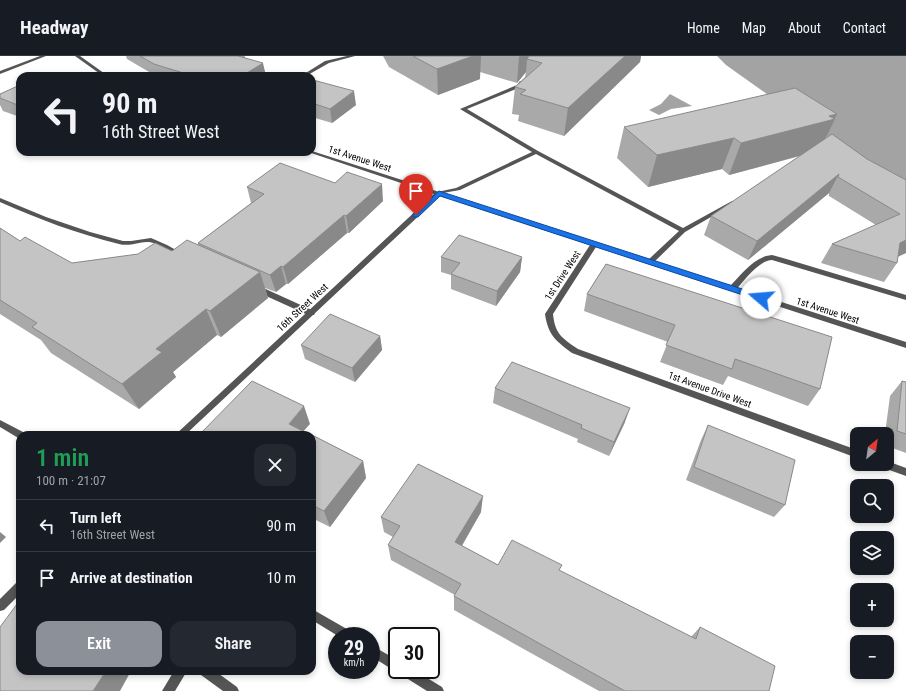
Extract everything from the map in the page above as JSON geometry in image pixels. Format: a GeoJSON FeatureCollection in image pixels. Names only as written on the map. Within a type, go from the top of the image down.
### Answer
{"type":"FeatureCollection","features":[{"type":"Feature","properties":{"kind":"street"},"geometry":{"type":"LineString","coordinates":[[0,73],[44,56]]}},
{"type":"Feature","properties":{"kind":"street"},"geometry":{"type":"LineString","coordinates":[[77,56],[100,72]]}},
{"type":"Feature","properties":{"kind":"street"},"geometry":{"type":"LineString","coordinates":[[310,72],[327,62],[353,56]]}},
{"type":"Feature","properties":{"kind":"street"},"geometry":{"type":"LineString","coordinates":[[528,75],[519,86],[463,109],[536,152],[683,231]]}},
{"type":"Feature","properties":{"kind":"street"},"geometry":{"type":"LineString","coordinates":[[439,193],[458,189],[536,152]]}},
{"type":"Feature","properties":{"kind":"street","name":"1st Avenue West"},"geometry":{"type":"LineString","coordinates":[[316,154],[906,346]]}},
{"type":"Feature","properties":{"kind":"street","name":"16th Street West"},"geometry":{"type":"LineString","coordinates":[[183,431],[439,193]]}},
{"type":"Feature","properties":{"kind":"street"},"geometry":{"type":"LineString","coordinates":[[0,200],[28,213],[120,243],[135,244],[149,240],[191,259]]}},
{"type":"Feature","properties":{"kind":"street"},"geometry":{"type":"LineString","coordinates":[[650,262],[683,231],[738,200]]}},
{"type":"Feature","properties":{"kind":"street","name":"1st Drive West"},"geometry":{"type":"LineString","coordinates":[[558,339],[550,327],[549,314],[594,244]]}},
{"type":"Feature","properties":{"kind":"street"},"geometry":{"type":"LineString","coordinates":[[732,289],[763,260],[771,258],[789,262],[906,298]]}},
{"type":"Feature","properties":{"kind":"street"},"geometry":{"type":"LineString","coordinates":[[248,284],[310,313]]}},
{"type":"Feature","properties":{"kind":"street","name":"1st Avenue Drive West"},"geometry":{"type":"LineString","coordinates":[[558,339],[574,351],[850,451]]}},
{"type":"Feature","properties":{"kind":"street"},"geometry":{"type":"LineString","coordinates":[[0,422],[16,432]]}},
{"type":"Feature","properties":{"kind":"street"},"geometry":{"type":"LineString","coordinates":[[894,468],[906,472]]}},
{"type":"Feature","properties":{"kind":"street"},"geometry":{"type":"LineString","coordinates":[[0,606],[16,590]]}},
{"type":"Feature","properties":{"kind":"street"},"geometry":{"type":"LineString","coordinates":[[316,616],[333,627]]}},
{"type":"Feature","properties":{"kind":"street"},"geometry":{"type":"LineString","coordinates":[[168,691],[178,675]]}},
{"type":"Feature","properties":{"kind":"street"},"geometry":{"type":"LineString","coordinates":[[211,675],[233,691]]}},
{"type":"Feature","properties":{"kind":"street"},"geometry":{"type":"LineString","coordinates":[[419,679],[438,691]]}},
{"type":"Feature","properties":{"kind":"shaded area"},"geometry":{"type":"Polygon","coordinates":[[[717,56],[906,56],[906,193],[726,65],[717,56]]]}},
{"type":"Feature","properties":{"kind":"shaded area"},"geometry":{"type":"Polygon","coordinates":[[[670,94],[692,106],[671,109],[659,115],[649,110],[661,104],[670,94]]]}},
{"type":"Feature","properties":{"kind":"building"},"geometry":{"type":"Polygon","coordinates":[[[140,56],[238,56],[263,63],[248,72],[180,72],[154,64],[140,56]]]}},
{"type":"Feature","properties":{"kind":"building"},"geometry":{"type":"Polygon","coordinates":[[[413,56],[473,56],[437,69],[413,56]]]}},
{"type":"Feature","properties":{"kind":"building"},"geometry":{"type":"Polygon","coordinates":[[[529,56],[625,56],[568,108],[520,94],[526,90],[515,87],[542,63],[527,59],[529,56]]]}},
{"type":"Feature","properties":{"kind":"building"},"geometry":{"type":"Polygon","coordinates":[[[316,81],[354,91],[330,109],[316,104],[316,81]]]}},
{"type":"Feature","properties":{"kind":"building"},"geometry":{"type":"Polygon","coordinates":[[[16,87],[16,104],[0,98],[0,94],[16,87]]]}},
{"type":"Feature","properties":{"kind":"building"},"geometry":{"type":"Polygon","coordinates":[[[795,88],[837,114],[829,116],[835,119],[741,143],[734,138],[657,155],[624,127],[795,88]]]}},
{"type":"Feature","properties":{"kind":"building"},"geometry":{"type":"Polygon","coordinates":[[[832,134],[867,159],[906,180],[906,240],[900,243],[897,263],[832,244],[900,214],[838,177],[839,174],[757,241],[711,216],[832,134]]]}},
{"type":"Feature","properties":{"kind":"building"},"geometry":{"type":"Polygon","coordinates":[[[280,163],[335,183],[347,172],[382,184],[346,216],[344,215],[283,267],[281,266],[270,275],[198,243],[264,194],[247,187],[280,163]]]}},
{"type":"Feature","properties":{"kind":"building"},"geometry":{"type":"Polygon","coordinates":[[[0,228],[20,241],[25,237],[72,263],[138,254],[155,243],[172,251],[187,240],[260,272],[210,311],[206,309],[156,349],[162,352],[122,384],[32,327],[37,323],[0,300],[0,228]]]}},
{"type":"Feature","properties":{"kind":"building"},"geometry":{"type":"Polygon","coordinates":[[[459,235],[522,257],[497,291],[451,274],[460,263],[441,257],[459,235]]]}},
{"type":"Feature","properties":{"kind":"building"},"geometry":{"type":"Polygon","coordinates":[[[606,264],[832,337],[820,389],[735,359],[732,369],[666,345],[675,325],[587,294],[606,264]]]}},
{"type":"Feature","properties":{"kind":"building"},"geometry":{"type":"Polygon","coordinates":[[[330,314],[380,336],[352,368],[301,345],[330,314]]]}},
{"type":"Feature","properties":{"kind":"building"},"geometry":{"type":"Polygon","coordinates":[[[512,362],[630,408],[614,442],[581,428],[582,425],[495,388],[512,362]]]}},
{"type":"Feature","properties":{"kind":"building"},"geometry":{"type":"Polygon","coordinates":[[[252,381],[304,406],[289,424],[303,431],[203,431],[252,381]]]}},
{"type":"Feature","properties":{"kind":"building"},"geometry":{"type":"Polygon","coordinates":[[[902,381],[906,382],[906,434],[897,431],[902,381]]]}},
{"type":"Feature","properties":{"kind":"building"},"geometry":{"type":"Polygon","coordinates":[[[708,425],[795,460],[785,505],[694,467],[708,425]]]}},
{"type":"Feature","properties":{"kind":"building"},"geometry":{"type":"Polygon","coordinates":[[[316,437],[363,461],[324,511],[316,507],[316,437]]]}},
{"type":"Feature","properties":{"kind":"building"},"geometry":{"type":"Polygon","coordinates":[[[418,464],[483,496],[455,542],[498,565],[512,540],[562,565],[559,570],[696,639],[700,627],[775,666],[769,691],[625,691],[454,596],[461,584],[388,545],[400,526],[381,517],[418,464]]]}},
{"type":"Feature","properties":{"kind":"building"},"geometry":{"type":"Polygon","coordinates":[[[16,605],[16,675],[103,675],[93,691],[0,691],[0,627],[16,605]]]}},
{"type":"Feature","properties":{"kind":"route"},"geometry":{"type":"LineString","coordinates":[[416,215],[439,193],[761,298]]}}]}
